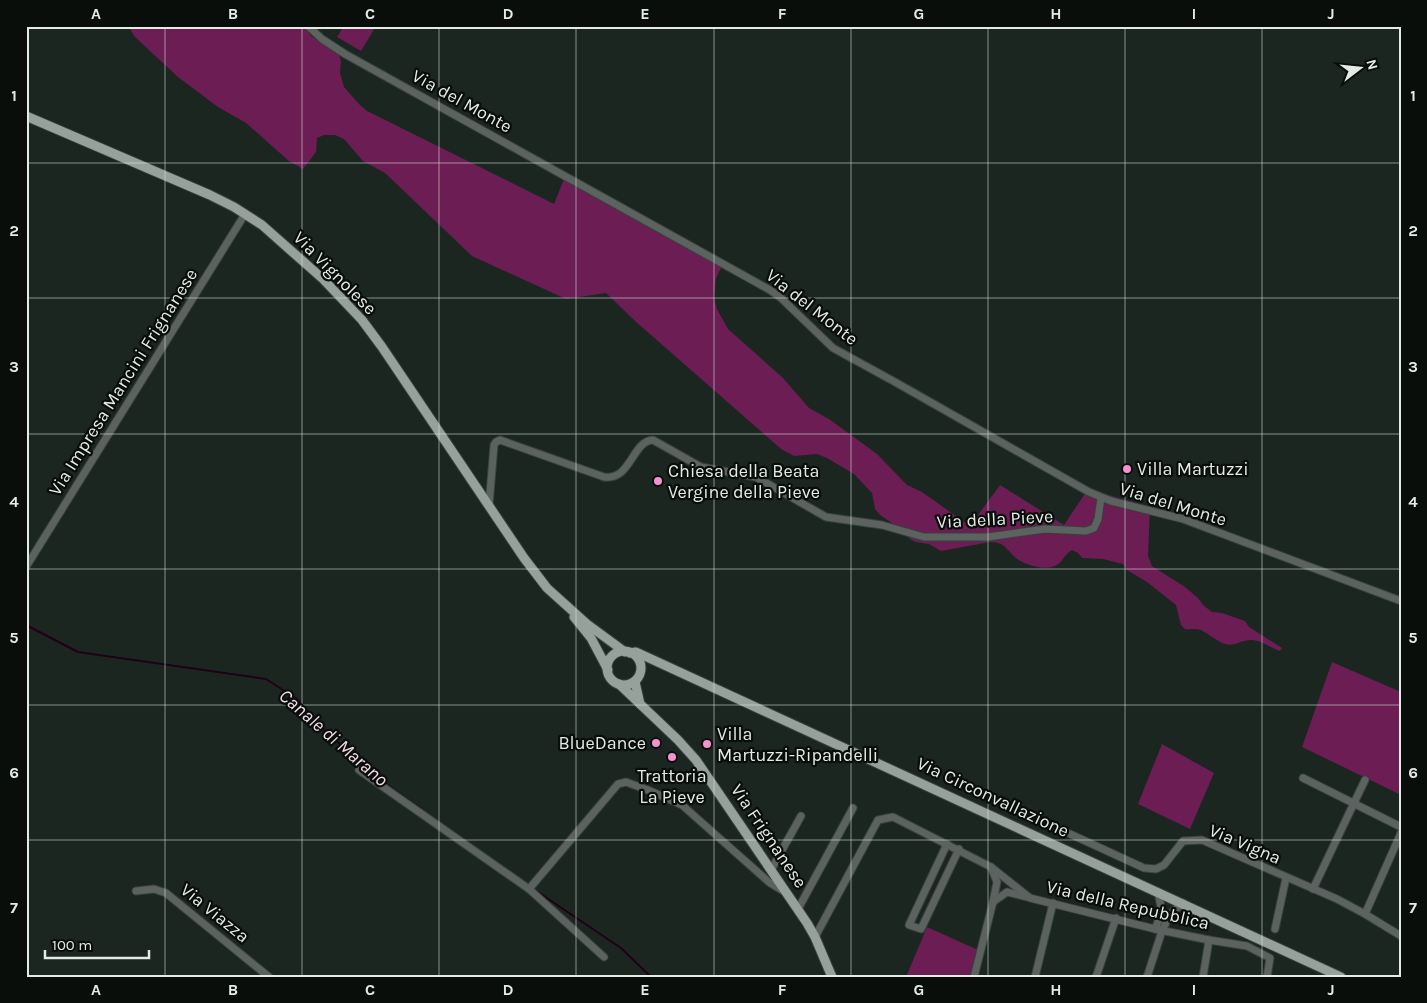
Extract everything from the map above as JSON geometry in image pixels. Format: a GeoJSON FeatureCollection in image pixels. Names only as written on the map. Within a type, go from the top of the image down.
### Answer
{"type":"FeatureCollection","features":[{"type":"Feature","properties":{"kind":"main road","name":"Via Vignolese"},"geometry":{"type":"LineString","coordinates":[[26,116],[210,194],[262,225],[323,279],[362,320],[382,346],[535,573],[546,588],[567,606]]}},
{"type":"Feature","properties":{"kind":"main road","name":"Via Circonvallazione"},"geometry":{"type":"LineString","coordinates":[[567,606],[587,624],[627,652],[636,652],[655,660],[1341,977]]}},
{"type":"Feature","properties":{"kind":"main road"},"geometry":{"type":"LineString","coordinates":[[567,606],[576,622],[591,638],[611,678],[625,685],[635,682],[640,674],[641,665],[635,655],[627,652],[615,654],[611,658],[608,670]]}},
{"type":"Feature","properties":{"kind":"main road"},"geometry":{"type":"LineString","coordinates":[[641,665],[646,661],[655,660]]}},
{"type":"Feature","properties":{"kind":"main road"},"geometry":{"type":"LineString","coordinates":[[635,682],[640,705]]}},
{"type":"Feature","properties":{"kind":"main road","name":"Via Frignanese"},"geometry":{"type":"LineString","coordinates":[[620,684],[696,760],[788,892],[815,937],[832,977]]}},
{"type":"Feature","properties":{"kind":"street","name":"Via del Monte"},"geometry":{"type":"LineString","coordinates":[[308,26],[322,40],[345,54],[770,290],[781,298],[833,348],[1102,498],[1183,519],[1401,601]]}},
{"type":"Feature","properties":{"kind":"street","name":"Via Impresa Mancini Frignanese"},"geometry":{"type":"LineString","coordinates":[[26,567],[245,214]]}},
{"type":"Feature","properties":{"kind":"street","name":"Via della Pieve"},"geometry":{"type":"LineString","coordinates":[[489,506],[494,445],[500,440],[604,477],[612,478],[621,473],[645,442],[654,440],[701,467],[756,477],[826,517],[882,525],[932,538],[988,537],[1044,529],[1086,531],[1094,528],[1097,522],[1102,498]]}},
{"type":"Feature","properties":{"kind":"street"},"geometry":{"type":"LineString","coordinates":[[358,770],[531,887],[604,957]]}},
{"type":"Feature","properties":{"kind":"street"},"geometry":{"type":"LineString","coordinates":[[1303,778],[1401,827]]}},
{"type":"Feature","properties":{"kind":"street"},"geometry":{"type":"LineString","coordinates":[[1313,889],[1365,780]]}},
{"type":"Feature","properties":{"kind":"street"},"geometry":{"type":"LineString","coordinates":[[531,887],[618,784],[623,782],[648,790],[682,805],[770,883],[788,892]]}},
{"type":"Feature","properties":{"kind":"street"},"geometry":{"type":"LineString","coordinates":[[798,909],[853,808]]}},
{"type":"Feature","properties":{"kind":"street"},"geometry":{"type":"LineString","coordinates":[[771,870],[801,816]]}},
{"type":"Feature","properties":{"kind":"street","name":"Via della Repubblica"},"geometry":{"type":"LineString","coordinates":[[815,937],[878,820],[893,817],[991,867],[1030,898],[1159,930],[1247,946],[1270,958],[1267,977]]}},
{"type":"Feature","properties":{"kind":"street","name":"Via Vigna"},"geometry":{"type":"LineString","coordinates":[[1055,827],[1144,868],[1156,869],[1164,865],[1183,841],[1202,840],[1365,914],[1401,936]]}},
{"type":"Feature","properties":{"kind":"street"},"geometry":{"type":"LineString","coordinates":[[1365,914],[1401,833]]}},
{"type":"Feature","properties":{"kind":"street"},"geometry":{"type":"LineString","coordinates":[[947,844],[910,925],[921,929],[958,849]]}},
{"type":"Feature","properties":{"kind":"street"},"geometry":{"type":"LineString","coordinates":[[974,977],[997,882],[991,867]]}},
{"type":"Feature","properties":{"kind":"street"},"geometry":{"type":"LineString","coordinates":[[1275,929],[1286,878]]}},
{"type":"Feature","properties":{"kind":"street","name":"Via Viazza"},"geometry":{"type":"LineString","coordinates":[[136,891],[154,889],[166,893],[269,977]]}},
{"type":"Feature","properties":{"kind":"street"},"geometry":{"type":"LineString","coordinates":[[993,902],[1007,892],[1030,898]]}},
{"type":"Feature","properties":{"kind":"street"},"geometry":{"type":"LineString","coordinates":[[1147,977],[1162,912],[1158,892]]}},
{"type":"Feature","properties":{"kind":"street"},"geometry":{"type":"LineString","coordinates":[[1035,977],[1053,903]]}},
{"type":"Feature","properties":{"kind":"street"},"geometry":{"type":"LineString","coordinates":[[1159,930],[1170,914],[1183,903]]}},
{"type":"Feature","properties":{"kind":"street"},"geometry":{"type":"LineString","coordinates":[[1096,977],[1116,918]]}},
{"type":"Feature","properties":{"kind":"street"},"geometry":{"type":"LineString","coordinates":[[1203,977],[1209,940]]}},
{"type":"Feature","properties":{"kind":"shaded area"},"geometry":{"type":"Polygon","coordinates":[[[128,26],[304,26],[311,36],[339,54],[341,61],[340,73],[344,87],[367,111],[554,204],[566,174],[722,266],[716,278],[714,298],[717,309],[728,329],[783,378],[809,408],[829,419],[877,454],[907,485],[922,492],[970,526],[1000,485],[1064,525],[1088,489],[1150,507],[1148,556],[1152,566],[1185,587],[1212,612],[1222,613],[1245,621],[1249,627],[1282,648],[1280,651],[1259,641],[1251,640],[1232,645],[1225,644],[1201,630],[1185,629],[1181,625],[1176,605],[1147,582],[1127,570],[1123,564],[1103,559],[1082,558],[1072,550],[1058,565],[1040,568],[1020,561],[1003,545],[996,543],[990,542],[941,551],[929,544],[910,539],[904,531],[880,515],[875,509],[872,493],[854,474],[817,454],[794,456],[781,449],[635,321],[606,293],[566,299],[472,256],[385,173],[363,161],[344,139],[335,135],[324,135],[317,138],[316,152],[303,169],[289,161],[246,123],[218,107],[178,77],[135,37],[128,26]]]}},
{"type":"Feature","properties":{"kind":"shaded area"},"geometry":{"type":"Polygon","coordinates":[[[344,26],[376,26],[361,51],[337,37],[344,26]]]}},
{"type":"Feature","properties":{"kind":"shaded area"},"geometry":{"type":"Polygon","coordinates":[[[1332,662],[1401,692],[1401,791],[1399,794],[1302,747],[1332,662]]]}},
{"type":"Feature","properties":{"kind":"shaded area"},"geometry":{"type":"Polygon","coordinates":[[[1162,744],[1214,773],[1190,829],[1138,804],[1162,744]]]}},
{"type":"Feature","properties":{"kind":"shaded area"},"geometry":{"type":"Polygon","coordinates":[[[927,927],[978,950],[971,977],[906,977],[927,927]]]}},
{"type":"Feature","properties":{"kind":"waterway","name":"Canale di Marano"},"geometry":{"type":"LineString","coordinates":[[26,625],[78,652],[266,679],[297,699],[317,723],[371,773],[424,811]]}},
{"type":"Feature","properties":{"kind":"waterway","name":"Canale di Marano"},"geometry":{"type":"LineString","coordinates":[[538,892],[621,948],[651,977]]}},
{"type":"Feature","properties":{"kind":"place","name":"Villa Martuzzi"},"geometry":{"type":"Point","coordinates":[1127,469]}},
{"type":"Feature","properties":{"kind":"place","name":"Chiesa della Beata Vergine della Pieve"},"geometry":{"type":"Point","coordinates":[658,481]}},
{"type":"Feature","properties":{"kind":"place","name":"BlueDance"},"geometry":{"type":"Point","coordinates":[656,743]}},
{"type":"Feature","properties":{"kind":"place","name":"Villa Martuzzi-Ripandelli"},"geometry":{"type":"Point","coordinates":[707,744]}},
{"type":"Feature","properties":{"kind":"place","name":"Trattoria La Pieve"},"geometry":{"type":"Point","coordinates":[672,757]}}]}
